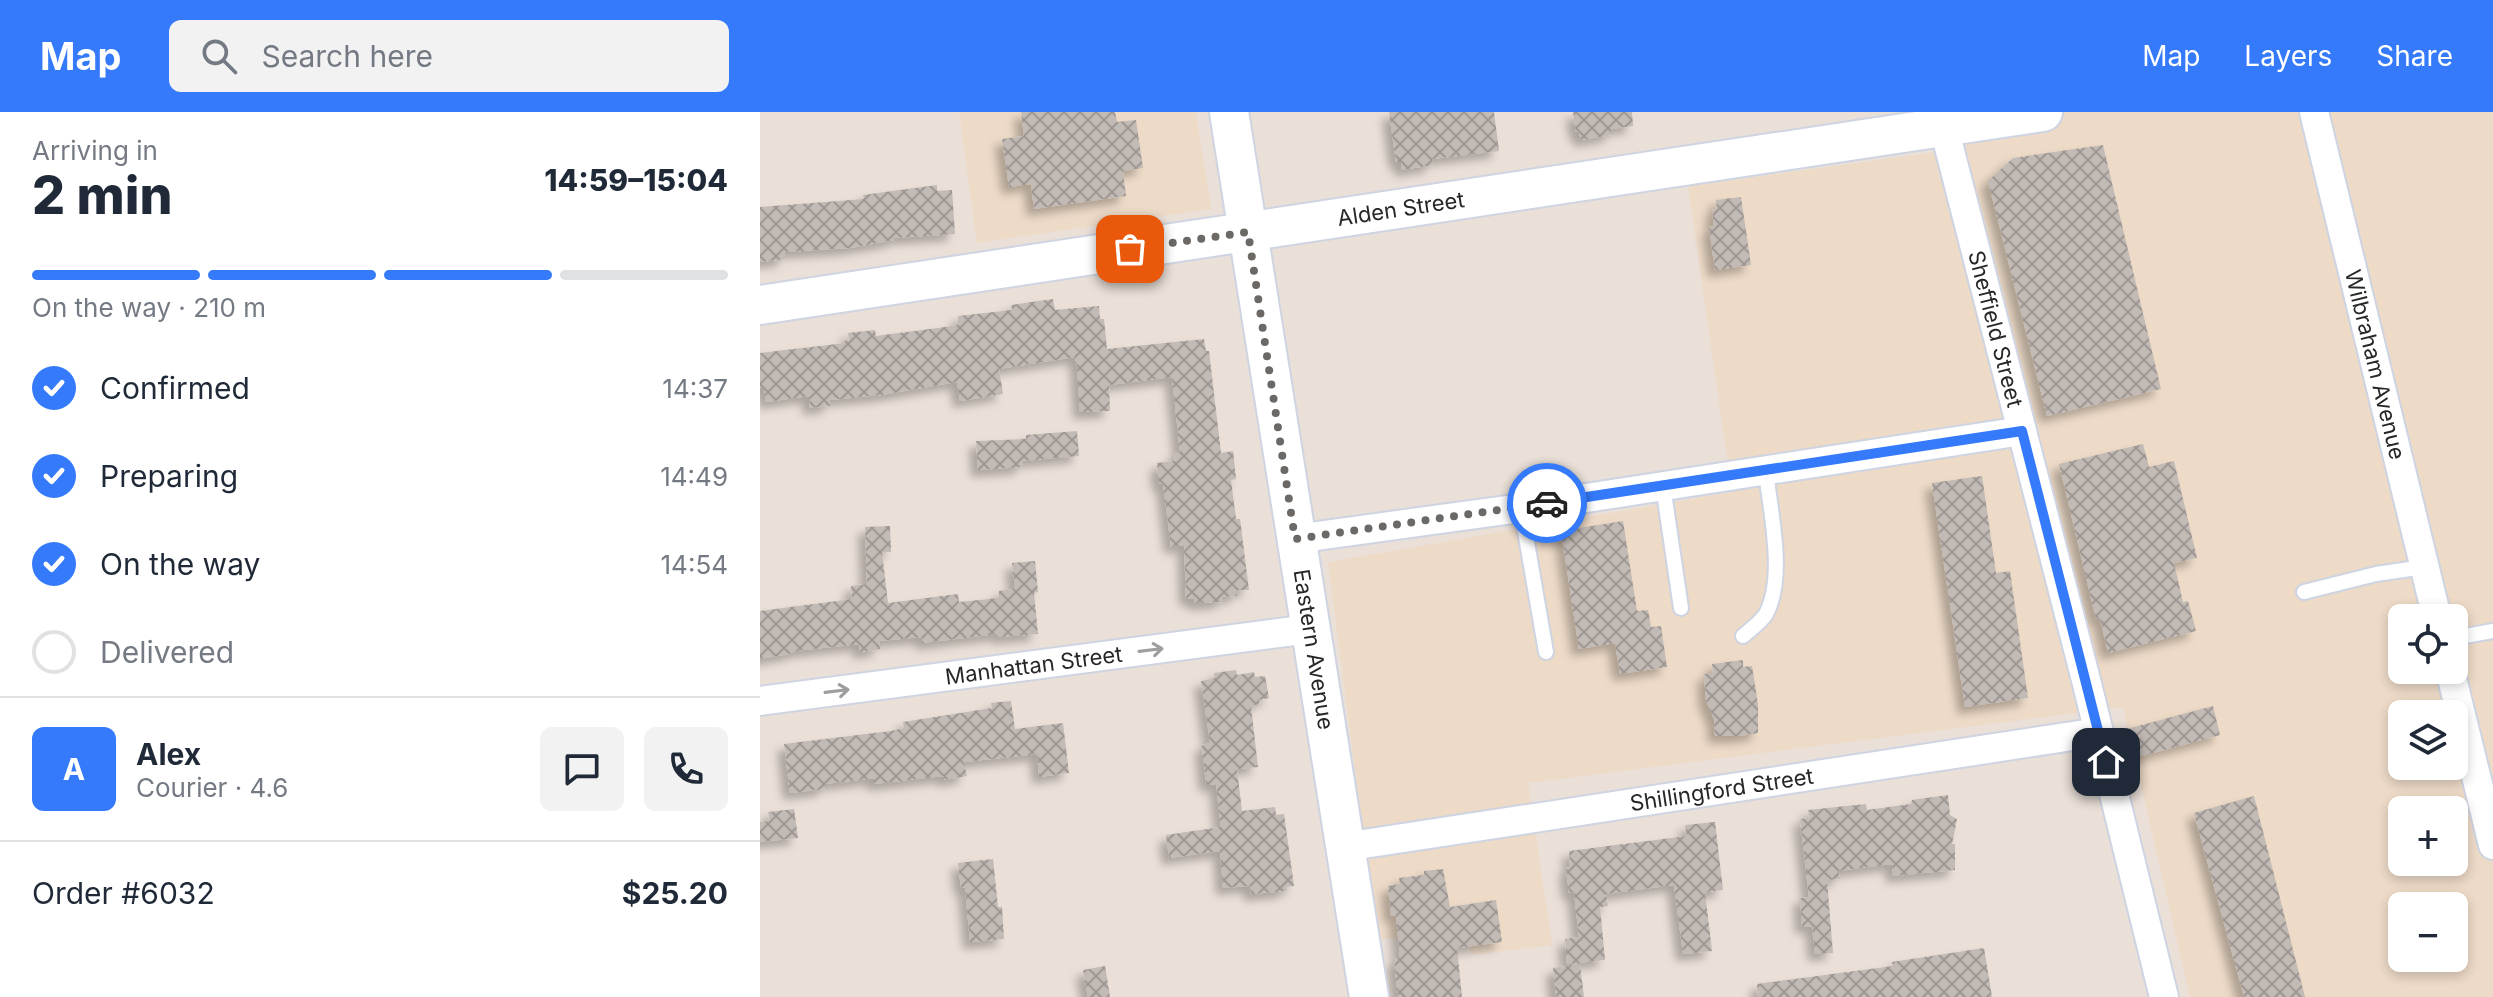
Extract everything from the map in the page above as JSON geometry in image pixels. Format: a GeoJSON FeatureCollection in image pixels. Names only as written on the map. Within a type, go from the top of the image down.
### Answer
{"type":"FeatureCollection","features":[{"type":"Feature","properties":{"kind":"main road","name":"Eastern Avenue"},"geometry":{"type":"LineString","coordinates":[[1229,112],[1369,997]]}},
{"type":"Feature","properties":{"kind":"main road","name":"Alden Street"},"geometry":{"type":"LineString","coordinates":[[760,305],[1248,232],[1942,119],[2043,112]]}},
{"type":"Feature","properties":{"kind":"street","name":"Wilbraham Avenue"},"geometry":{"type":"LineString","coordinates":[[2314,112],[2433,604]]}},
{"type":"Feature","properties":{"kind":"street","name":"Sheffield Street"},"geometry":{"type":"LineString","coordinates":[[1942,119],[2164,997]]}},
{"type":"Feature","properties":{"kind":"street"},"geometry":{"type":"LineString","coordinates":[[1295,539],[1521,508],[2022,431]]}},
{"type":"Feature","properties":{"kind":"street","name":"Manhattan Street"},"geometry":{"type":"LineString","coordinates":[[760,701],[1309,629]]}},
{"type":"Feature","properties":{"kind":"street"},"geometry":{"type":"LineString","coordinates":[[2453,684],[2493,845]]}},
{"type":"Feature","properties":{"kind":"street","name":"Shillingford Street"},"geometry":{"type":"LineString","coordinates":[[1344,847],[2099,732]]}},
{"type":"Feature","properties":{"kind":"lane"},"geometry":{"type":"LineString","coordinates":[[1743,636],[1765,617],[1775,589],[1766,471]]}},
{"type":"Feature","properties":{"kind":"lane"},"geometry":{"type":"LineString","coordinates":[[1663,486],[1681,608]]}},
{"type":"Feature","properties":{"kind":"lane"},"geometry":{"type":"LineString","coordinates":[[1521,508],[1546,652]]}},
{"type":"Feature","properties":{"kind":"lane"},"geometry":{"type":"LineString","coordinates":[[2304,592],[2376,574],[2424,567]]}},
{"type":"Feature","properties":{"kind":"lane"},"geometry":{"type":"LineString","coordinates":[[2468,635],[2493,631]]}},
{"type":"Feature","properties":{"kind":"shaded area"},"geometry":{"type":"Polygon","coordinates":[[[959,112],[1196,112],[1211,209],[977,243],[959,112]]]}},
{"type":"Feature","properties":{"kind":"shaded area"},"geometry":{"type":"Polygon","coordinates":[[[1958,112],[2493,112],[2493,997],[2190,997],[2123,707],[1528,783],[1552,945],[1471,955],[1462,928],[1377,940],[1328,562],[1732,492],[1688,186],[1967,148],[1958,112]]]}},
{"type":"Feature","properties":{"kind":"building"},"geometry":{"type":"Polygon","coordinates":[[[1021,112],[1115,112],[1117,122],[1136,120],[1143,168],[1123,171],[1126,196],[1034,209],[1031,184],[1009,187],[1002,139],[1024,136],[1021,112]]]}},
{"type":"Feature","properties":{"kind":"building"},"geometry":{"type":"Polygon","coordinates":[[[1389,112],[1494,112],[1499,151],[1432,159],[1433,165],[1402,170],[1401,162],[1396,162],[1389,112]]]}},
{"type":"Feature","properties":{"kind":"building"},"geometry":{"type":"Polygon","coordinates":[[[1573,112],[1632,112],[1633,126],[1611,129],[1612,135],[1581,140],[1579,132],[1576,132],[1573,112]]]}},
{"type":"Feature","properties":{"kind":"building"},"geometry":{"type":"Polygon","coordinates":[[[2103,145],[2161,389],[2047,416],[1988,181],[2013,158],[2103,145]]]}},
{"type":"Feature","properties":{"kind":"building"},"geometry":{"type":"Polygon","coordinates":[[[937,185],[937,191],[952,190],[955,234],[894,238],[850,248],[784,252],[785,259],[760,262],[760,207],[864,199],[863,195],[937,185]]]}},
{"type":"Feature","properties":{"kind":"building"},"geometry":{"type":"Polygon","coordinates":[[[1741,197],[1751,265],[1715,270],[1709,227],[1714,226],[1712,210],[1717,209],[1716,200],[1741,197]]]}},
{"type":"Feature","properties":{"kind":"building"},"geometry":{"type":"Polygon","coordinates":[[[1053,299],[1055,310],[1099,306],[1100,319],[1104,319],[1107,349],[1204,339],[1206,351],[1209,351],[1221,453],[1233,451],[1236,479],[1231,480],[1236,519],[1240,519],[1249,590],[1237,590],[1237,596],[1222,597],[1223,602],[1194,603],[1194,598],[1186,599],[1184,545],[1171,547],[1163,484],[1159,484],[1157,463],[1175,461],[1174,452],[1180,452],[1172,377],[1109,385],[1110,411],[1080,412],[1075,357],[999,369],[1003,394],[960,401],[957,382],[829,400],[830,406],[810,408],[809,396],[766,402],[764,388],[760,388],[760,353],[845,343],[849,341],[848,333],[875,330],[876,336],[953,326],[958,325],[958,316],[1012,310],[1011,305],[1053,299]]]}},
{"type":"Feature","properties":{"kind":"building"},"geometry":{"type":"Polygon","coordinates":[[[1077,431],[1079,456],[1022,461],[1023,467],[978,470],[976,441],[1026,439],[1026,435],[1077,431]]]}},
{"type":"Feature","properties":{"kind":"building"},"geometry":{"type":"Polygon","coordinates":[[[2143,444],[2149,467],[2174,461],[2197,558],[2174,563],[2183,602],[2188,601],[2196,631],[2108,653],[2100,618],[2096,619],[2059,464],[2143,444]]]}},
{"type":"Feature","properties":{"kind":"building"},"geometry":{"type":"Polygon","coordinates":[[[1982,476],[1996,573],[2010,571],[2028,698],[1965,707],[1932,483],[1982,476]]]}},
{"type":"Feature","properties":{"kind":"building"},"geometry":{"type":"Polygon","coordinates":[[[1623,521],[1637,611],[1648,610],[1651,627],[1661,626],[1667,667],[1620,674],[1615,643],[1579,649],[1561,531],[1623,521]]]}},
{"type":"Feature","properties":{"kind":"building"},"geometry":{"type":"Polygon","coordinates":[[[890,526],[891,552],[882,552],[888,603],[958,594],[959,602],[999,598],[999,591],[1015,589],[1012,563],[1035,561],[1038,634],[999,637],[998,634],[922,643],[922,637],[879,641],[880,649],[860,652],[859,644],[795,651],[760,659],[760,611],[852,599],[851,586],[867,584],[865,527],[890,526]]]}},
{"type":"Feature","properties":{"kind":"building"},"geometry":{"type":"Polygon","coordinates":[[[1743,660],[1743,667],[1752,666],[1758,704],[1758,733],[1715,736],[1714,719],[1706,701],[1704,674],[1713,674],[1712,664],[1743,660]]]}},
{"type":"Feature","properties":{"kind":"building"},"geometry":{"type":"Polygon","coordinates":[[[1236,670],[1237,675],[1254,672],[1255,677],[1265,676],[1269,698],[1251,706],[1258,767],[1237,769],[1242,811],[1275,807],[1276,815],[1284,814],[1294,886],[1286,887],[1286,891],[1251,894],[1250,886],[1223,888],[1220,851],[1169,858],[1166,835],[1221,827],[1216,784],[1206,785],[1202,745],[1210,743],[1201,681],[1215,678],[1214,673],[1236,670]]]}},
{"type":"Feature","properties":{"kind":"building"},"geometry":{"type":"Polygon","coordinates":[[[1011,701],[1015,729],[1063,723],[1069,773],[1039,777],[1037,754],[964,762],[967,776],[944,780],[944,776],[874,784],[874,778],[825,784],[825,789],[790,793],[784,744],[891,731],[904,728],[903,722],[992,708],[991,703],[1011,701]]]}},
{"type":"Feature","properties":{"kind":"building"},"geometry":{"type":"Polygon","coordinates":[[[2213,706],[2220,735],[2131,759],[2123,730],[2213,706]]]}},
{"type":"Feature","properties":{"kind":"building"},"geometry":{"type":"Polygon","coordinates":[[[1948,795],[1950,815],[1957,819],[1952,844],[1955,844],[1955,870],[1893,876],[1892,864],[1839,871],[1840,879],[1827,880],[1833,953],[1815,954],[1812,926],[1802,927],[1800,898],[1809,897],[1800,819],[1809,818],[1808,810],[1866,804],[1867,810],[1948,795]]]}},
{"type":"Feature","properties":{"kind":"building"},"geometry":{"type":"Polygon","coordinates":[[[2254,796],[2305,997],[2244,997],[2194,813],[2254,796]]]}},
{"type":"Feature","properties":{"kind":"building"},"geometry":{"type":"Polygon","coordinates":[[[794,809],[798,838],[760,842],[760,822],[770,821],[768,812],[794,809]]]}},
{"type":"Feature","properties":{"kind":"building"},"geometry":{"type":"Polygon","coordinates":[[[1715,822],[1723,890],[1705,892],[1712,951],[1683,954],[1674,885],[1606,894],[1608,906],[1600,907],[1605,960],[1567,964],[1565,939],[1579,937],[1574,892],[1569,893],[1566,868],[1570,867],[1569,851],[1687,836],[1685,825],[1715,822]]]}},
{"type":"Feature","properties":{"kind":"building"},"geometry":{"type":"Polygon","coordinates":[[[993,859],[1004,939],[970,942],[965,888],[961,888],[958,863],[993,859]]]}},
{"type":"Feature","properties":{"kind":"building"},"geometry":{"type":"Polygon","coordinates":[[[1443,869],[1450,907],[1496,900],[1502,942],[1457,948],[1462,997],[1398,997],[1394,959],[1400,958],[1396,915],[1391,916],[1388,886],[1400,884],[1399,878],[1443,869]]]}},
{"type":"Feature","properties":{"kind":"building"},"geometry":{"type":"Polygon","coordinates":[[[1984,948],[1992,997],[1758,997],[1757,984],[1893,966],[1892,962],[1984,948]]]}},
{"type":"Feature","properties":{"kind":"building"},"geometry":{"type":"Polygon","coordinates":[[[1580,964],[1584,997],[1556,997],[1553,968],[1580,964]]]}},
{"type":"Feature","properties":{"kind":"building"},"geometry":{"type":"Polygon","coordinates":[[[1105,966],[1110,997],[1088,997],[1083,970],[1105,966]]]}},
{"type":"Feature","properties":{"kind":"way so far"},"geometry":{"type":"LineString","coordinates":[[1130,249],[1248,232],[1295,539],[1547,503]]}},
{"type":"Feature","properties":{"kind":"route"},"geometry":{"type":"LineString","coordinates":[[1547,503],[2022,431],[2106,762]]}}]}
